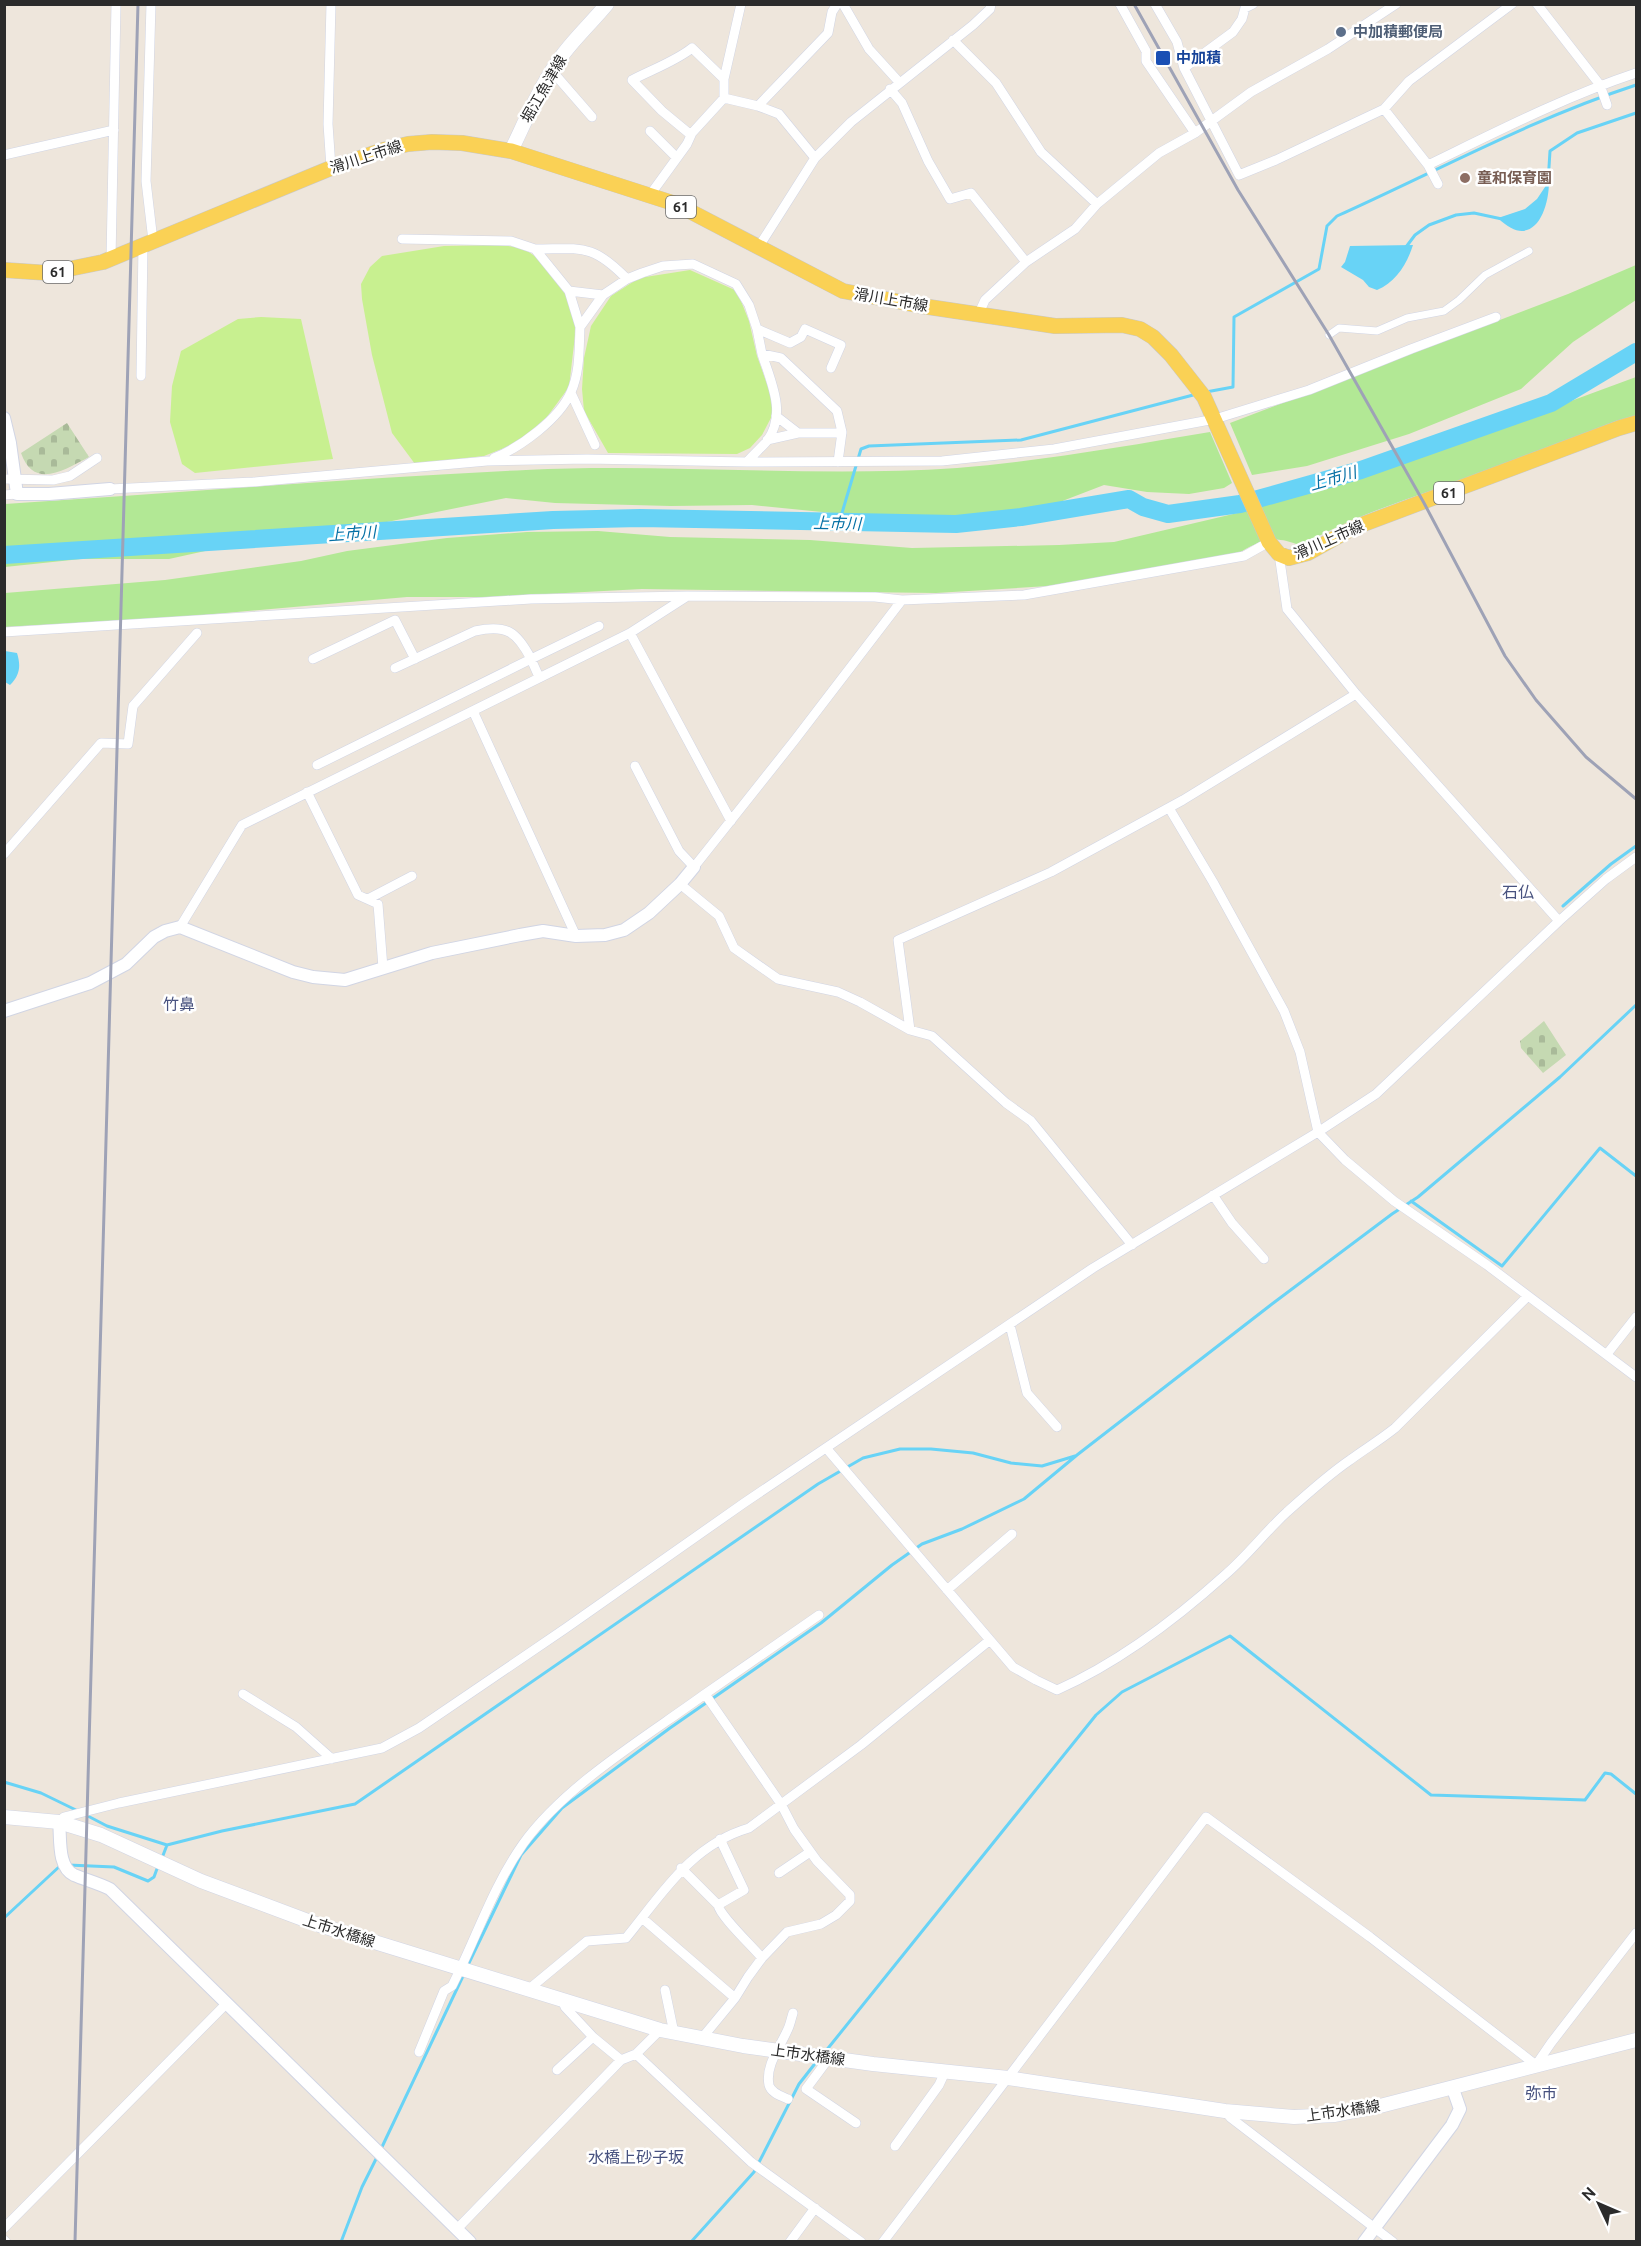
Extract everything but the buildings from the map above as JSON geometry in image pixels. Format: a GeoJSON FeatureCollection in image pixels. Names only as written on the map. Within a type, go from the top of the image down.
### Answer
{"type":"FeatureCollection","features":[{"type":"Feature","properties":{"kind":"main road","name":"堀江魚津線"},"geometry":{"type":"LineString","coordinates":[[511,151],[541,88],[552,71],[564,53],[607,4]]}},
{"type":"Feature","properties":{"kind":"main road","name":"滑川上市線"},"geometry":{"type":"LineString","coordinates":[[4,270],[49,273],[73,270],[111,259],[331,168],[383,150],[408,144],[462,143],[511,151],[676,204],[843,291],[922,306],[1055,326],[1122,325],[1140,329],[1154,337],[1193,381],[1215,419],[1274,548],[1289,558],[1308,553],[1353,528],[1636,423]]}},
{"type":"Feature","properties":{"kind":"main road","name":"上市水橋線"},"geometry":{"type":"LineString","coordinates":[[4,1817],[59,1822],[100,1835],[201,1881],[256,1903],[461,1969],[667,2031],[776,2051],[1008,2078],[1225,2111],[1294,2117],[1335,2115],[1380,2106],[1636,2040]]}},
{"type":"Feature","properties":{"kind":"street"},"geometry":{"type":"LineString","coordinates":[[111,259],[116,4]]}},
{"type":"Feature","properties":{"kind":"street"},"geometry":{"type":"LineString","coordinates":[[141,376],[148,243],[146,181],[151,4]]}},
{"type":"Feature","properties":{"kind":"street"},"geometry":{"type":"LineString","coordinates":[[331,4],[328,124],[331,168]]}},
{"type":"Feature","properties":{"kind":"street"},"geometry":{"type":"LineString","coordinates":[[650,195],[691,135],[724,98],[724,79],[741,4]]}},
{"type":"Feature","properties":{"kind":"street"},"geometry":{"type":"LineString","coordinates":[[758,106],[828,33],[832,12],[837,4]]}},
{"type":"Feature","properties":{"kind":"street"},"geometry":{"type":"LineString","coordinates":[[843,4],[869,49],[899,82]]}},
{"type":"Feature","properties":{"kind":"street"},"geometry":{"type":"LineString","coordinates":[[1120,4],[1146,51],[1146,62],[1195,133]]}},
{"type":"Feature","properties":{"kind":"street"},"geometry":{"type":"LineString","coordinates":[[1155,4],[1177,42],[1184,68],[1239,175],[1384,109],[1409,81],[1512,4]]}},
{"type":"Feature","properties":{"kind":"street"},"geometry":{"type":"LineString","coordinates":[[979,314],[985,300],[1026,262],[1075,229],[1097,204],[1159,153],[1195,133],[1251,92],[1329,49],[1396,4]]}},
{"type":"Feature","properties":{"kind":"street"},"geometry":{"type":"LineString","coordinates":[[1537,4],[1600,85],[1607,105]]}},
{"type":"Feature","properties":{"kind":"street"},"geometry":{"type":"LineString","coordinates":[[758,248],[815,158],[851,122],[992,6]]}},
{"type":"Feature","properties":{"kind":"street"},"geometry":{"type":"LineString","coordinates":[[1184,68],[1233,32],[1247,6]]}},
{"type":"Feature","properties":{"kind":"street"},"geometry":{"type":"LineString","coordinates":[[953,40],[996,83],[1041,152],[1097,204]]}},
{"type":"Feature","properties":{"kind":"street"},"geometry":{"type":"LineString","coordinates":[[691,135],[662,111],[632,80],[682,57],[692,48],[724,79]]}},
{"type":"Feature","properties":{"kind":"street"},"geometry":{"type":"LineString","coordinates":[[552,71],[592,117]]}},
{"type":"Feature","properties":{"kind":"street"},"geometry":{"type":"LineString","coordinates":[[1428,165],[1553,105],[1600,85],[1636,74]]}},
{"type":"Feature","properties":{"kind":"street"},"geometry":{"type":"LineString","coordinates":[[890,89],[902,103],[928,161],[950,199],[971,193],[1026,262]]}},
{"type":"Feature","properties":{"kind":"street"},"geometry":{"type":"LineString","coordinates":[[724,98],[758,106],[779,114],[815,158]]}},
{"type":"Feature","properties":{"kind":"street"},"geometry":{"type":"LineString","coordinates":[[1384,109],[1428,165],[1438,184]]}},
{"type":"Feature","properties":{"kind":"street"},"geometry":{"type":"LineString","coordinates":[[4,155],[114,130]]}},
{"type":"Feature","properties":{"kind":"street"},"geometry":{"type":"LineString","coordinates":[[650,131],[677,158]]}},
{"type":"Feature","properties":{"kind":"street"},"geometry":{"type":"LineString","coordinates":[[402,239],[511,240],[535,249],[579,249],[596,253],[609,261],[627,279]]}},
{"type":"Feature","properties":{"kind":"street"},"geometry":{"type":"LineString","coordinates":[[487,461],[510,452],[532,438],[571,393],[579,363],[580,327],[568,291],[535,249]]}},
{"type":"Feature","properties":{"kind":"street"},"geometry":{"type":"LineString","coordinates":[[1329,334],[1339,328],[1377,332],[1407,318],[1444,311],[1460,300],[1485,275],[1528,251]]}},
{"type":"Feature","properties":{"kind":"street"},"geometry":{"type":"LineString","coordinates":[[580,327],[603,295],[627,279],[663,266],[693,264],[736,284],[749,305],[777,401],[776,423],[767,440],[747,462]]}},
{"type":"Feature","properties":{"kind":"street"},"geometry":{"type":"LineString","coordinates":[[568,291],[603,295]]}},
{"type":"Feature","properties":{"kind":"street"},"geometry":{"type":"LineString","coordinates":[[4,418],[10,495],[253,482],[487,461],[587,459],[747,462],[942,461],[1054,449],[1215,419],[1309,390],[1496,317]]}},
{"type":"Feature","properties":{"kind":"street"},"geometry":{"type":"LineString","coordinates":[[757,329],[790,343],[801,337],[805,328],[841,345],[831,368]]}},
{"type":"Feature","properties":{"kind":"street"},"geometry":{"type":"LineString","coordinates":[[762,354],[781,358],[837,411],[842,434],[838,462]]}},
{"type":"Feature","properties":{"kind":"street"},"geometry":{"type":"LineString","coordinates":[[571,393],[595,445]]}},
{"type":"Feature","properties":{"kind":"street"},"geometry":{"type":"LineString","coordinates":[[776,416],[798,433]]}},
{"type":"Feature","properties":{"kind":"street"},"geometry":{"type":"LineString","coordinates":[[767,440],[798,433],[842,434]]}},
{"type":"Feature","properties":{"kind":"street"},"geometry":{"type":"LineString","coordinates":[[10,480],[53,480],[70,476],[97,458]]}},
{"type":"Feature","properties":{"kind":"street"},"geometry":{"type":"LineString","coordinates":[[4,632],[531,599],[687,596],[875,597],[902,600],[1024,595],[1244,556],[1274,548],[1287,609],[1356,694],[1559,921]]}},
{"type":"Feature","properties":{"kind":"street"},"geometry":{"type":"LineString","coordinates":[[180,927],[242,825],[630,633],[687,596]]}},
{"type":"Feature","properties":{"kind":"street"},"geometry":{"type":"LineString","coordinates":[[6,1008],[90,983],[126,964],[154,937],[180,927],[293,972],[313,977],[345,980],[432,953],[520,935],[543,931],[576,936],[605,935],[624,930],[649,913],[680,884],[902,600]]}},
{"type":"Feature","properties":{"kind":"street"},"geometry":{"type":"LineString","coordinates":[[313,659],[395,620],[416,659]]}},
{"type":"Feature","properties":{"kind":"street"},"geometry":{"type":"LineString","coordinates":[[317,765],[599,626]]}},
{"type":"Feature","properties":{"kind":"street"},"geometry":{"type":"LineString","coordinates":[[395,668],[475,631],[487,629],[508,632],[520,638],[539,677]]}},
{"type":"Feature","properties":{"kind":"street"},"geometry":{"type":"LineString","coordinates":[[4,854],[101,743],[128,744],[133,706],[196,633]]}},
{"type":"Feature","properties":{"kind":"street"},"geometry":{"type":"LineString","coordinates":[[630,633],[731,820]]}},
{"type":"Feature","properties":{"kind":"street"},"geometry":{"type":"LineString","coordinates":[[910,1030],[898,940],[1051,872],[1169,808],[1356,694]]}},
{"type":"Feature","properties":{"kind":"street"},"geometry":{"type":"LineString","coordinates":[[472,711],[576,936]]}},
{"type":"Feature","properties":{"kind":"street"},"geometry":{"type":"LineString","coordinates":[[635,766],[679,851],[694,867]]}},
{"type":"Feature","properties":{"kind":"street"},"geometry":{"type":"LineString","coordinates":[[307,792],[358,895],[378,904],[383,968]]}},
{"type":"Feature","properties":{"kind":"street"},"geometry":{"type":"LineString","coordinates":[[1169,808],[1213,882],[1284,1011],[1300,1052],[1318,1132],[1345,1160],[1394,1201],[1487,1264],[1636,1377]]}},
{"type":"Feature","properties":{"kind":"street"},"geometry":{"type":"LineString","coordinates":[[470,2241],[110,1889],[72,1874],[66,1869],[62,1858],[59,1822],[64,1817],[119,1803],[382,1748],[419,1728],[744,1503],[1010,1325],[1132,1245],[1376,1094],[1559,921],[1606,879],[1636,857]]}},
{"type":"Feature","properties":{"kind":"street"},"geometry":{"type":"LineString","coordinates":[[368,899],[412,876]]}},
{"type":"Feature","properties":{"kind":"street"},"geometry":{"type":"LineString","coordinates":[[680,884],[719,916],[734,948],[778,979],[837,992],[910,1030],[932,1036],[1006,1103],[1031,1121],[1132,1245]]}},
{"type":"Feature","properties":{"kind":"street"},"geometry":{"type":"LineString","coordinates":[[1213,1195],[1232,1223],[1264,1259]]}},
{"type":"Feature","properties":{"kind":"street"},"geometry":{"type":"LineString","coordinates":[[827,1449],[1013,1667],[1058,1689],[1120,1656],[1191,1604],[1228,1573],[1286,1514],[1349,1461],[1395,1428],[1528,1296]]}},
{"type":"Feature","properties":{"kind":"street"},"geometry":{"type":"LineString","coordinates":[[1607,1354],[1636,1317]]}},
{"type":"Feature","properties":{"kind":"street"},"geometry":{"type":"LineString","coordinates":[[1010,1325],[1027,1393],[1057,1427]]}},
{"type":"Feature","properties":{"kind":"street"},"geometry":{"type":"LineString","coordinates":[[947,1590],[1012,1534]]}},
{"type":"Feature","properties":{"kind":"street"},"geometry":{"type":"LineString","coordinates":[[419,2052],[444,1991],[452,1986],[461,1969],[498,1887],[523,1844],[543,1821],[579,1785],[819,1615]]}},
{"type":"Feature","properties":{"kind":"street"},"geometry":{"type":"LineString","coordinates":[[529,1989],[587,1941],[626,1938],[681,1868],[730,1833],[748,1828],[861,1745],[990,1640]]}},
{"type":"Feature","properties":{"kind":"street"},"geometry":{"type":"LineString","coordinates":[[243,1694],[296,1727],[332,1759]]}},
{"type":"Feature","properties":{"kind":"street"},"geometry":{"type":"LineString","coordinates":[[702,2038],[735,1998],[762,1958],[787,1932],[821,1924],[836,1915],[850,1901],[850,1895],[810,1852],[781,1804],[705,1694]]}},
{"type":"Feature","properties":{"kind":"street"},"geometry":{"type":"LineString","coordinates":[[883,2241],[1206,1817],[1370,1937],[1536,2066],[1551,2043],[1636,1933]]}},
{"type":"Feature","properties":{"kind":"street"},"geometry":{"type":"LineString","coordinates":[[718,1905],[744,1890],[720,1839]]}},
{"type":"Feature","properties":{"kind":"street"},"geometry":{"type":"LineString","coordinates":[[779,1873],[810,1852]]}},
{"type":"Feature","properties":{"kind":"street"},"geometry":{"type":"LineString","coordinates":[[681,1868],[718,1905],[720,1912],[762,1958]]}},
{"type":"Feature","properties":{"kind":"street"},"geometry":{"type":"LineString","coordinates":[[642,1918],[735,1998]]}},
{"type":"Feature","properties":{"kind":"street"},"geometry":{"type":"LineString","coordinates":[[457,2229],[621,2060],[636,2054],[667,2031],[665,1990]]}},
{"type":"Feature","properties":{"kind":"street"},"geometry":{"type":"LineString","coordinates":[[562,1999],[565,2007],[593,2037],[621,2060]]}},
{"type":"Feature","properties":{"kind":"street"},"geometry":{"type":"LineString","coordinates":[[4,2228],[227,2003]]}},
{"type":"Feature","properties":{"kind":"street"},"geometry":{"type":"LineString","coordinates":[[788,2099],[774,2093],[769,2086],[776,2051],[787,2031],[793,2013]]}},
{"type":"Feature","properties":{"kind":"street"},"geometry":{"type":"LineString","coordinates":[[557,2070],[593,2037]]}},
{"type":"Feature","properties":{"kind":"street"},"geometry":{"type":"LineString","coordinates":[[636,2054],[751,2162],[861,2241]]}},
{"type":"Feature","properties":{"kind":"street"},"geometry":{"type":"LineString","coordinates":[[829,2058],[806,2089],[856,2123]]}},
{"type":"Feature","properties":{"kind":"street"},"geometry":{"type":"LineString","coordinates":[[895,2146],[939,2085],[945,2072]]}},
{"type":"Feature","properties":{"kind":"street"},"geometry":{"type":"LineString","coordinates":[[1364,2241],[1452,2125],[1460,2109],[1453,2089]]}},
{"type":"Feature","properties":{"kind":"street"},"geometry":{"type":"LineString","coordinates":[[1225,2111],[1231,2118],[1393,2241]]}},
{"type":"Feature","properties":{"kind":"street"},"geometry":{"type":"LineString","coordinates":[[790,2241],[815,2208]]}},
{"type":"Feature","properties":{"kind":"green space"},"geometry":{"type":"Polygon","coordinates":[[[500,245],[523,248],[539,259],[566,295],[576,327],[569,387],[547,417],[517,443],[484,456],[415,464],[392,433],[372,355],[361,284],[370,267],[382,256],[444,246],[500,245]]]}},
{"type":"Feature","properties":{"kind":"green space"},"geometry":{"type":"Polygon","coordinates":[[[1636,265],[1636,300],[1573,342],[1521,389],[1409,434],[1307,466],[1252,475],[1230,423],[1568,294],[1636,265]]]}},
{"type":"Feature","properties":{"kind":"green space"},"geometry":{"type":"Polygon","coordinates":[[[690,270],[737,291],[749,321],[757,356],[772,398],[773,414],[762,435],[750,448],[737,454],[608,453],[584,411],[582,389],[584,358],[591,326],[611,296],[639,278],[690,270]]]}},
{"type":"Feature","properties":{"kind":"green space"},"geometry":{"type":"Polygon","coordinates":[[[261,317],[301,319],[333,459],[195,473],[182,464],[170,422],[172,386],[181,351],[238,319],[261,317]]]}},
{"type":"Feature","properties":{"kind":"green space"},"geometry":{"type":"Polygon","coordinates":[[[1636,377],[1636,416],[1616,421],[1508,464],[1371,513],[1301,546],[1282,540],[1267,540],[1235,555],[1048,586],[936,593],[642,589],[487,597],[407,597],[181,617],[5,627],[5,593],[165,580],[301,561],[347,551],[447,538],[527,532],[598,531],[670,537],[810,540],[912,548],[1114,542],[1246,511],[1552,408],[1636,377]]]}},
{"type":"Feature","properties":{"kind":"green space"},"geometry":{"type":"Polygon","coordinates":[[[67,423],[89,457],[51,474],[34,471],[21,453],[67,423]]]}},
{"type":"Feature","properties":{"kind":"green space"},"geometry":{"type":"Polygon","coordinates":[[[1210,432],[1232,483],[1224,488],[1189,494],[1147,492],[1104,485],[1009,525],[909,517],[862,516],[752,505],[671,506],[555,503],[506,498],[387,522],[295,531],[169,559],[81,559],[5,567],[5,504],[526,470],[634,468],[849,472],[957,468],[1052,457],[1210,432]]]}},
{"type":"Feature","properties":{"kind":"green space"},"geometry":{"type":"Polygon","coordinates":[[[1544,1021],[1566,1055],[1543,1073],[1521,1048],[1520,1041],[1544,1021]]]}},
{"type":"Feature","properties":{"kind":"water"},"geometry":{"type":"Polygon","coordinates":[[[1549,181],[1546,205],[1536,224],[1520,231],[1498,218],[1525,209],[1537,199],[1549,181]]]}},
{"type":"Feature","properties":{"kind":"water"},"geometry":{"type":"Polygon","coordinates":[[[1413,245],[1400,272],[1384,287],[1377,290],[1341,267],[1350,246],[1413,245]]]}},
{"type":"Feature","properties":{"kind":"water"},"geometry":{"type":"Polygon","coordinates":[[[5,651],[17,653],[19,662],[18,674],[10,685],[5,682],[5,651]]]}},
{"type":"Feature","properties":{"kind":"waterway"},"geometry":{"type":"LineString","coordinates":[[1206,392],[1233,387],[1234,317],[1319,269],[1327,226],[1337,216],[1559,113],[1636,85]]}},
{"type":"Feature","properties":{"kind":"waterway"},"geometry":{"type":"LineString","coordinates":[[1548,183],[1550,151],[1577,133],[1636,113]]}},
{"type":"Feature","properties":{"kind":"waterway"},"geometry":{"type":"LineString","coordinates":[[1406,247],[1415,235],[1429,225],[1456,215],[1474,213],[1502,219]]}},
{"type":"Feature","properties":{"kind":"waterway","name":"上市川"},"geometry":{"type":"LineString","coordinates":[[4,555],[553,520],[640,518],[956,524],[1021,517],[1129,499],[1143,507],[1168,514],[1240,504],[1361,470],[1551,403],[1636,352]]}},
{"type":"Feature","properties":{"kind":"waterway"},"geometry":{"type":"LineString","coordinates":[[839,523],[861,449],[869,446],[1021,440],[1197,394]]}},
{"type":"Feature","properties":{"kind":"waterway"},"geometry":{"type":"LineString","coordinates":[[1563,906],[1611,864],[1636,846]]}},
{"type":"Feature","properties":{"kind":"waterway"},"geometry":{"type":"LineString","coordinates":[[467,1967],[521,1855],[562,1808],[670,1728],[821,1623],[892,1565],[922,1544],[962,1529],[1024,1499],[1077,1455],[1272,1304],[1418,1197],[1560,1077],[1636,1005]]}},
{"type":"Feature","properties":{"kind":"waterway"},"geometry":{"type":"LineString","coordinates":[[1411,1201],[1502,1266],[1600,1148],[1636,1176]]}},
{"type":"Feature","properties":{"kind":"waterway"},"geometry":{"type":"LineString","coordinates":[[84,1814],[107,1826],[167,1845],[222,1831],[355,1804],[818,1484],[863,1458],[900,1449],[931,1449],[973,1453],[1011,1463],[1042,1466],[1075,1456]]}},
{"type":"Feature","properties":{"kind":"waterway"},"geometry":{"type":"LineString","coordinates":[[825,2052],[1096,1715],[1122,1692],[1230,1636],[1431,1795],[1585,1800],[1605,1773],[1611,1774],[1636,1794]]}},
{"type":"Feature","properties":{"kind":"waterway"},"geometry":{"type":"LineString","coordinates":[[4,1782],[41,1793],[78,1811]]}},
{"type":"Feature","properties":{"kind":"waterway"},"geometry":{"type":"LineString","coordinates":[[162,1858],[167,1845]]}},
{"type":"Feature","properties":{"kind":"waterway"},"geometry":{"type":"LineString","coordinates":[[4,1918],[61,1865]]}},
{"type":"Feature","properties":{"kind":"waterway"},"geometry":{"type":"LineString","coordinates":[[68,1865],[114,1867],[148,1881],[154,1877],[158,1866]]}},
{"type":"Feature","properties":{"kind":"waterway"},"geometry":{"type":"LineString","coordinates":[[381,2149],[464,1974]]}},
{"type":"Feature","properties":{"kind":"waterway"},"geometry":{"type":"LineString","coordinates":[[691,2242],[754,2172],[799,2084],[817,2061]]}},
{"type":"Feature","properties":{"kind":"waterway"},"geometry":{"type":"LineString","coordinates":[[341,2242],[362,2187],[378,2155]]}},
{"type":"Feature","properties":{"kind":"railway"},"geometry":{"type":"LineString","coordinates":[[75,2242],[138,4]]}},
{"type":"Feature","properties":{"kind":"railway"},"geometry":{"type":"LineString","coordinates":[[1134,4],[1238,190],[1329,335],[1424,503],[1505,656],[1536,700],[1586,757],[1636,799]]}},
{"type":"Feature","properties":{"kind":"place","name":"中加積郵便局"},"geometry":{"type":"Point","coordinates":[1341,32]}},
{"type":"Feature","properties":{"kind":"place","name":"中加積"},"geometry":{"type":"Point","coordinates":[1163,58]}},
{"type":"Feature","properties":{"kind":"place","name":"童和保育園"},"geometry":{"type":"Point","coordinates":[1465,178]}},
{"type":"Feature","properties":{"kind":"district","name":"石仏"},"geometry":{"type":"Point","coordinates":[1518,892]}},
{"type":"Feature","properties":{"kind":"district","name":"竹鼻"},"geometry":{"type":"Point","coordinates":[179,1004]}},
{"type":"Feature","properties":{"kind":"district","name":"弥市"},"geometry":{"type":"Point","coordinates":[1541,2093]}},
{"type":"Feature","properties":{"kind":"district","name":"水橋上砂子坂"},"geometry":{"type":"Point","coordinates":[636,2157]}}]}
